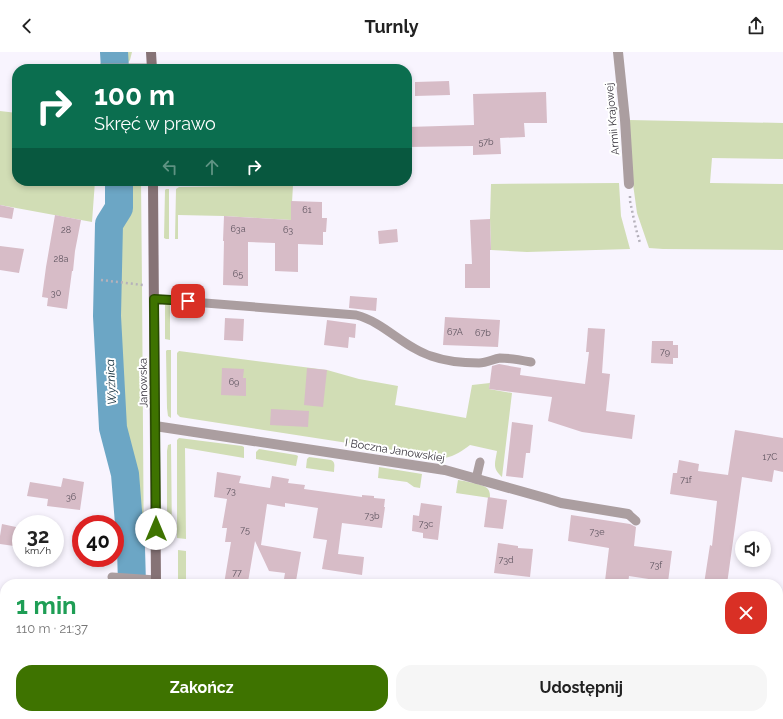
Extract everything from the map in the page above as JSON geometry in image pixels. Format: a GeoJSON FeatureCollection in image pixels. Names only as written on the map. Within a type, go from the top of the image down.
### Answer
{"type":"FeatureCollection","features":[{"type":"Feature","properties":{"kind":"street"},"geometry":{"type":"LineString","coordinates":[[151,52],[152,64]]}},
{"type":"Feature","properties":{"kind":"street","name":"Armii Krajowej"},"geometry":{"type":"LineString","coordinates":[[618,52],[630,184]]}},
{"type":"Feature","properties":{"kind":"street","name":"Janowska"},"geometry":{"type":"LineString","coordinates":[[153,186],[156,579]]}},
{"type":"Feature","properties":{"kind":"street","name":"I Boczna Janowskiej"},"geometry":{"type":"LineString","coordinates":[[155,426],[445,470],[561,503],[631,513]]}},
{"type":"Feature","properties":{"kind":"lane"},"geometry":{"type":"LineString","coordinates":[[154,299],[356,315],[374,322],[413,348],[430,356],[446,360],[479,363],[499,358],[531,362]]}},
{"type":"Feature","properties":{"kind":"lane"},"geometry":{"type":"LineString","coordinates":[[476,479],[480,462]]}},
{"type":"Feature","properties":{"kind":"lane"},"geometry":{"type":"LineString","coordinates":[[631,513],[636,521]]}},
{"type":"Feature","properties":{"kind":"lane"},"geometry":{"type":"LineString","coordinates":[[112,577],[138,579]]}},
{"type":"Feature","properties":{"kind":"path"},"geometry":{"type":"LineString","coordinates":[[630,184],[630,201],[640,243]]}},
{"type":"Feature","properties":{"kind":"path"},"geometry":{"type":"LineString","coordinates":[[101,280],[154,286]]}},
{"type":"Feature","properties":{"kind":"green space"},"geometry":{"type":"Polygon","coordinates":[[[116,52],[132,52],[130,60],[127,64],[117,64],[116,52]]]}},
{"type":"Feature","properties":{"kind":"green space"},"geometry":{"type":"Polygon","coordinates":[[[0,111],[12,112],[12,186],[95,186],[92,222],[0,205],[0,111]]]}},
{"type":"Feature","properties":{"kind":"green space"},"geometry":{"type":"Polygon","coordinates":[[[629,120],[783,123],[783,159],[712,158],[710,183],[783,184],[783,250],[649,248],[637,213],[633,184],[629,120]]]}},
{"type":"Feature","properties":{"kind":"green space"},"geometry":{"type":"Polygon","coordinates":[[[619,183],[621,216],[630,249],[527,252],[491,250],[491,184],[619,183]]]}},
{"type":"Feature","properties":{"kind":"green space"},"geometry":{"type":"Polygon","coordinates":[[[120,186],[141,186],[144,573],[140,575],[134,575],[126,473],[115,428],[109,315],[110,225],[121,208],[120,186]]]}},
{"type":"Feature","properties":{"kind":"green space"},"geometry":{"type":"Polygon","coordinates":[[[293,186],[291,220],[178,215],[178,239],[175,239],[176,189],[179,187],[293,186]]]}},
{"type":"Feature","properties":{"kind":"green space"},"geometry":{"type":"Polygon","coordinates":[[[166,189],[169,189],[169,239],[164,238],[166,189]]]}},
{"type":"Feature","properties":{"kind":"green space"},"geometry":{"type":"Polygon","coordinates":[[[170,304],[170,340],[165,339],[165,305],[170,304]]]}},
{"type":"Feature","properties":{"kind":"green space"},"geometry":{"type":"Polygon","coordinates":[[[167,350],[171,350],[171,418],[168,416],[167,408],[167,350]]]}},
{"type":"Feature","properties":{"kind":"green space"},"geometry":{"type":"Polygon","coordinates":[[[179,351],[327,370],[359,379],[398,386],[395,405],[466,418],[472,385],[490,383],[489,389],[512,393],[502,477],[495,468],[497,451],[470,445],[455,455],[445,458],[180,417],[177,414],[177,353],[179,351]]]}},
{"type":"Feature","properties":{"kind":"green space"},"geometry":{"type":"Polygon","coordinates":[[[179,438],[244,447],[244,458],[185,448],[186,539],[177,538],[177,440],[179,438]]]}},
{"type":"Feature","properties":{"kind":"green space"},"geometry":{"type":"Polygon","coordinates":[[[171,444],[172,536],[167,536],[167,451],[168,445],[171,444]]]}},
{"type":"Feature","properties":{"kind":"green space"},"geometry":{"type":"Polygon","coordinates":[[[259,449],[296,455],[298,456],[296,466],[256,459],[256,452],[259,449]]]}},
{"type":"Feature","properties":{"kind":"green space"},"geometry":{"type":"Polygon","coordinates":[[[309,457],[333,461],[334,472],[306,468],[307,459],[309,457]]]}},
{"type":"Feature","properties":{"kind":"green space"},"geometry":{"type":"Polygon","coordinates":[[[379,467],[422,474],[420,488],[414,487],[407,482],[378,478],[379,467]]]}},
{"type":"Feature","properties":{"kind":"green space"},"geometry":{"type":"Polygon","coordinates":[[[458,480],[487,488],[489,490],[490,498],[456,493],[458,480]]]}},
{"type":"Feature","properties":{"kind":"green space"},"geometry":{"type":"Polygon","coordinates":[[[178,550],[186,551],[186,579],[178,579],[178,550]]]}},
{"type":"Feature","properties":{"kind":"building"},"geometry":{"type":"Polygon","coordinates":[[[449,81],[450,95],[415,96],[415,82],[449,81]]]}},
{"type":"Feature","properties":{"kind":"building"},"geometry":{"type":"Polygon","coordinates":[[[546,92],[547,123],[524,123],[525,137],[500,138],[501,154],[473,155],[473,146],[412,147],[412,127],[474,125],[473,94],[546,92]]]}},
{"type":"Feature","properties":{"kind":"building"},"geometry":{"type":"Polygon","coordinates":[[[291,201],[322,202],[322,218],[327,218],[326,232],[323,232],[323,245],[298,244],[298,272],[275,271],[275,243],[248,242],[248,286],[223,285],[224,216],[291,220],[291,201]]]}},
{"type":"Feature","properties":{"kind":"building"},"geometry":{"type":"Polygon","coordinates":[[[0,205],[14,208],[12,219],[0,217],[0,205]]]}},
{"type":"Feature","properties":{"kind":"building"},"geometry":{"type":"Polygon","coordinates":[[[55,215],[81,220],[67,309],[47,306],[48,298],[42,297],[55,215]]]}},
{"type":"Feature","properties":{"kind":"building"},"geometry":{"type":"Polygon","coordinates":[[[490,219],[490,288],[465,288],[465,264],[472,264],[470,220],[490,219]]]}},
{"type":"Feature","properties":{"kind":"building"},"geometry":{"type":"Polygon","coordinates":[[[397,229],[398,242],[379,244],[378,231],[397,229]]]}},
{"type":"Feature","properties":{"kind":"building"},"geometry":{"type":"Polygon","coordinates":[[[0,246],[24,249],[19,273],[0,270],[0,246]]]}},
{"type":"Feature","properties":{"kind":"building"},"geometry":{"type":"Polygon","coordinates":[[[350,296],[377,298],[376,311],[349,308],[350,296]]]}},
{"type":"Feature","properties":{"kind":"building"},"geometry":{"type":"Polygon","coordinates":[[[445,317],[500,320],[498,347],[443,345],[445,317]]]}},
{"type":"Feature","properties":{"kind":"building"},"geometry":{"type":"Polygon","coordinates":[[[225,318],[244,319],[243,341],[224,340],[225,318]]]}},
{"type":"Feature","properties":{"kind":"building"},"geometry":{"type":"Polygon","coordinates":[[[327,320],[356,324],[355,338],[349,337],[348,348],[324,345],[327,320]]]}},
{"type":"Feature","properties":{"kind":"building"},"geometry":{"type":"Polygon","coordinates":[[[588,328],[605,329],[602,373],[610,374],[606,411],[635,415],[632,439],[582,432],[548,421],[552,397],[489,389],[492,366],[499,364],[521,368],[520,375],[585,384],[589,352],[586,352],[588,328]]]}},
{"type":"Feature","properties":{"kind":"building"},"geometry":{"type":"Polygon","coordinates":[[[652,341],[673,341],[673,345],[678,345],[678,358],[673,358],[673,364],[651,363],[652,341]]]}},
{"type":"Feature","properties":{"kind":"building"},"geometry":{"type":"Polygon","coordinates":[[[222,368],[244,369],[243,378],[246,378],[246,396],[221,395],[222,368]]]}},
{"type":"Feature","properties":{"kind":"building"},"geometry":{"type":"Polygon","coordinates":[[[307,368],[327,370],[323,407],[304,405],[307,368]]]}},
{"type":"Feature","properties":{"kind":"building"},"geometry":{"type":"Polygon","coordinates":[[[271,409],[309,411],[308,427],[270,425],[271,409]]]}},
{"type":"Feature","properties":{"kind":"building"},"geometry":{"type":"Polygon","coordinates":[[[512,422],[533,425],[530,453],[526,453],[523,478],[506,476],[512,422]]]}},
{"type":"Feature","properties":{"kind":"building"},"geometry":{"type":"Polygon","coordinates":[[[735,430],[783,438],[783,472],[774,470],[772,482],[742,477],[728,579],[705,579],[710,545],[712,546],[717,501],[670,494],[673,473],[677,473],[679,460],[699,464],[698,471],[728,475],[735,430]]]}},
{"type":"Feature","properties":{"kind":"building"},"geometry":{"type":"Polygon","coordinates":[[[217,472],[241,476],[239,483],[270,488],[272,476],[289,479],[288,483],[305,485],[304,489],[362,497],[362,495],[374,496],[374,498],[385,499],[385,507],[382,528],[342,523],[338,554],[364,557],[362,575],[322,569],[327,540],[313,538],[318,508],[285,503],[285,507],[267,504],[261,545],[301,552],[296,579],[284,579],[285,573],[269,571],[255,541],[249,579],[225,579],[231,542],[225,542],[227,528],[222,528],[227,499],[214,497],[217,472]]]}},
{"type":"Feature","properties":{"kind":"building"},"geometry":{"type":"Polygon","coordinates":[[[63,478],[84,482],[80,510],[47,506],[48,499],[27,496],[30,482],[61,487],[63,478]]]}},
{"type":"Feature","properties":{"kind":"building"},"geometry":{"type":"Polygon","coordinates":[[[488,497],[507,500],[503,529],[484,527],[488,497]]]}},
{"type":"Feature","properties":{"kind":"building"},"geometry":{"type":"Polygon","coordinates":[[[421,503],[442,506],[438,540],[423,538],[423,533],[412,531],[413,515],[419,516],[421,503]]]}},
{"type":"Feature","properties":{"kind":"building"},"geometry":{"type":"Polygon","coordinates":[[[571,515],[630,524],[636,527],[634,546],[672,551],[668,579],[648,579],[629,576],[629,579],[605,579],[609,548],[568,541],[571,515]]]}},
{"type":"Feature","properties":{"kind":"building"},"geometry":{"type":"Polygon","coordinates":[[[2,524],[12,526],[12,546],[0,544],[2,524]]]}},
{"type":"Feature","properties":{"kind":"building"},"geometry":{"type":"Polygon","coordinates":[[[498,543],[518,546],[518,548],[533,549],[530,577],[494,573],[498,543]]]}},
{"type":"Feature","properties":{"kind":"waterway","name":"Wyżnica"},"geometry":{"type":"LineString","coordinates":[[114,52],[115,64]]}},
{"type":"Feature","properties":{"kind":"waterway","name":"Wyżnica"},"geometry":{"type":"LineString","coordinates":[[119,186],[119,208],[109,224],[107,316],[113,428],[125,474],[132,579]]}},
{"type":"Feature","properties":{"kind":"route"},"geometry":{"type":"LineString","coordinates":[[156,529],[154,299],[188,301]]}}]}
